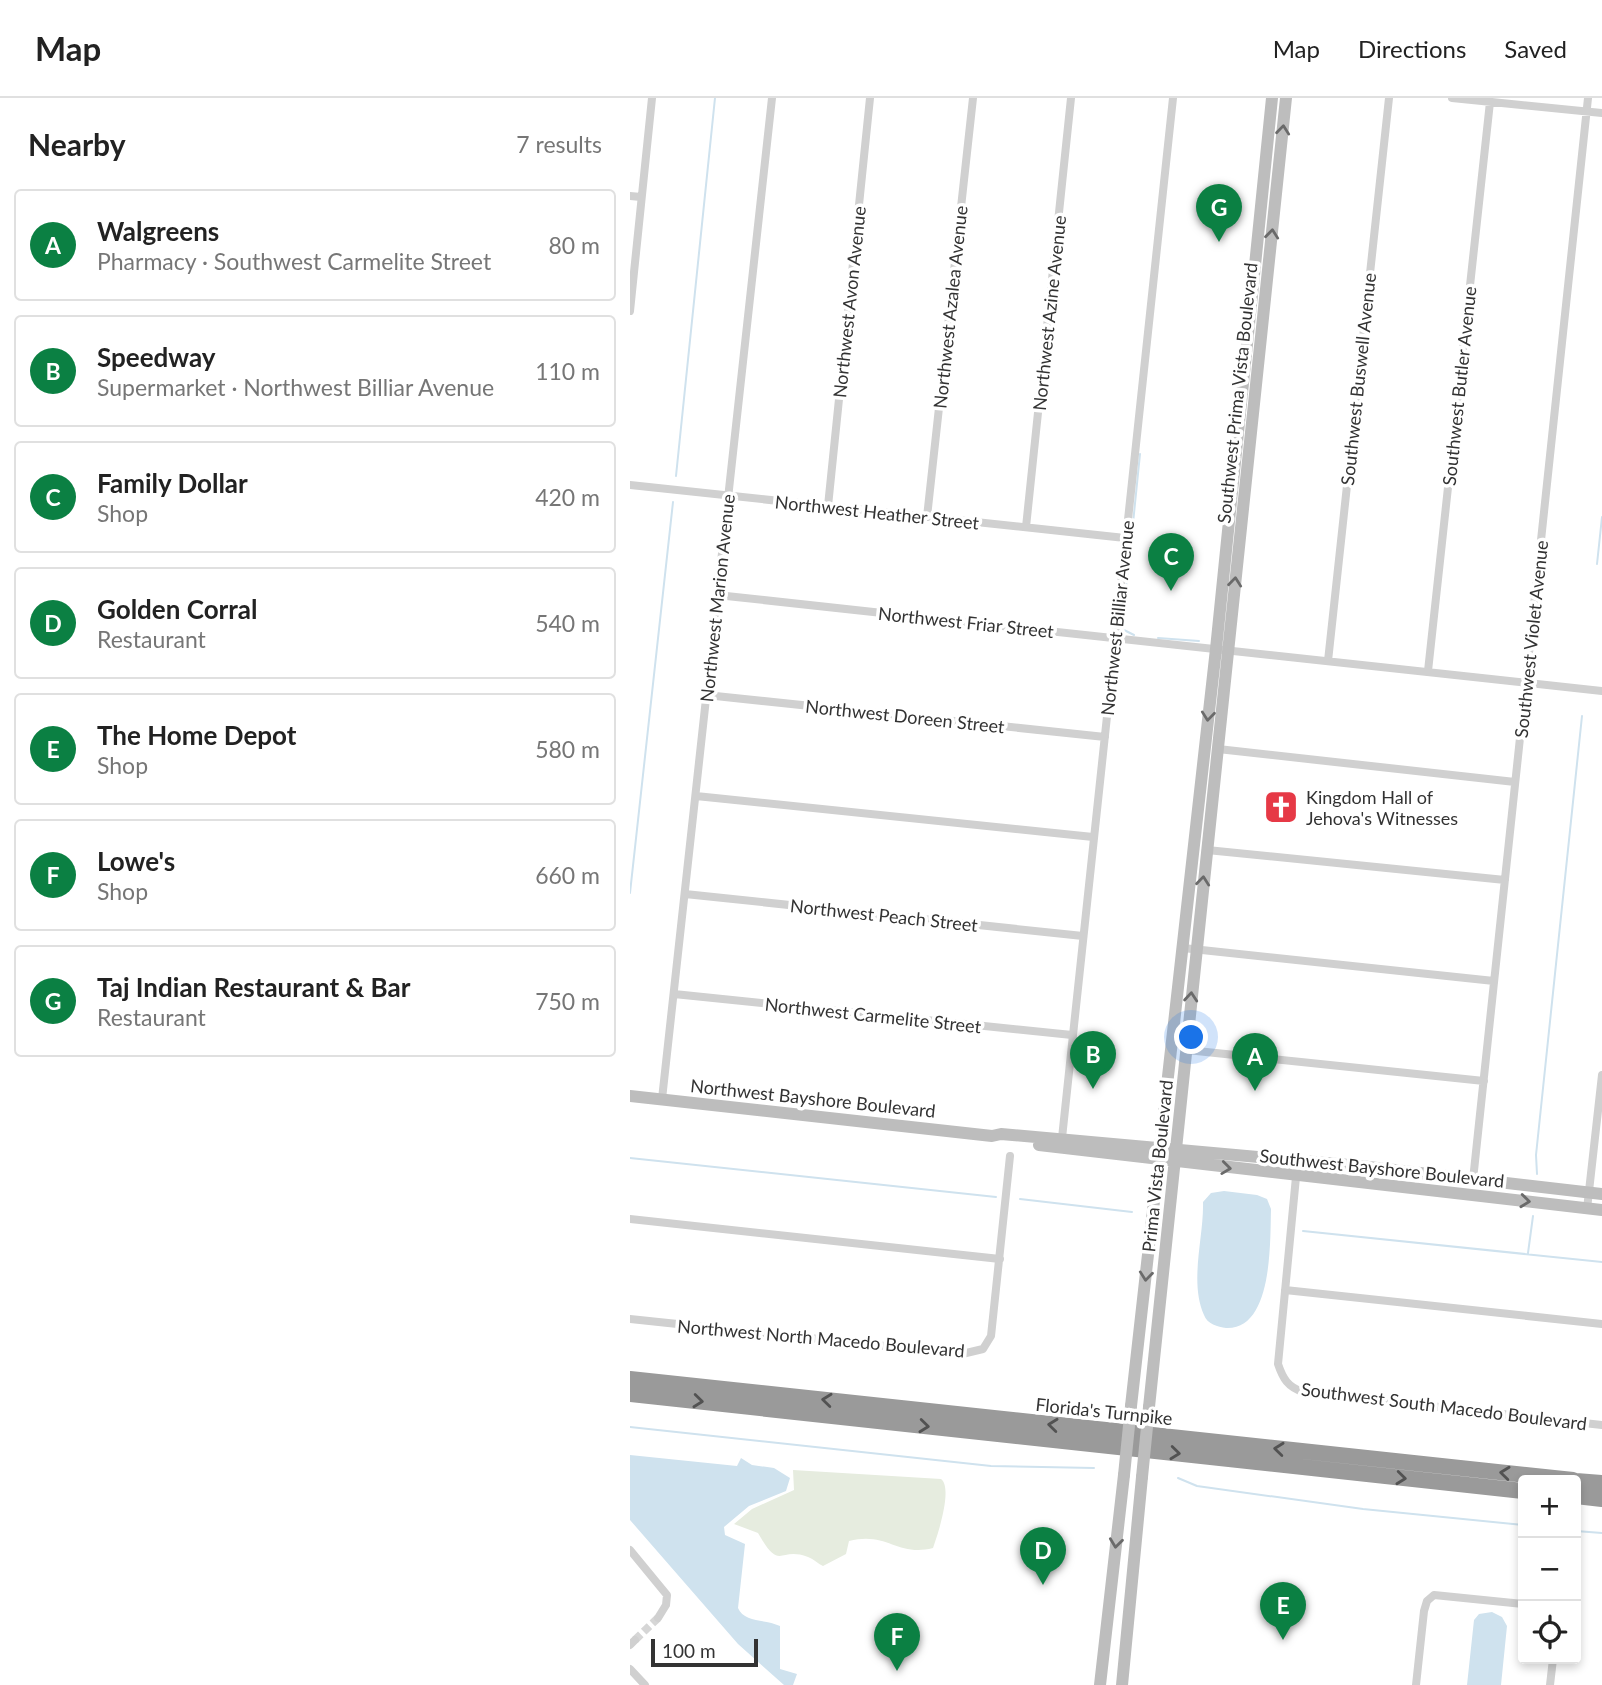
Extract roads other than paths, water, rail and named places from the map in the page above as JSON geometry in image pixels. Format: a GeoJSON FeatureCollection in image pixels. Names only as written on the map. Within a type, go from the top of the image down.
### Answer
{"type":"FeatureCollection","features":[{"type":"Feature","properties":{"kind":"highway","name":"Florida's Turnpike"},"geometry":{"type":"LineString","coordinates":[[630,1379],[1527,1475]]}},
{"type":"Feature","properties":{"kind":"highway","name":"Florida's Turnpike"},"geometry":{"type":"LineString","coordinates":[[630,1394],[1518,1490]]}},
{"type":"Feature","properties":{"kind":"highway","name":"Florida's Turnpike"},"geometry":{"type":"LineString","coordinates":[[1581,1481],[1602,1483]]}},
{"type":"Feature","properties":{"kind":"highway"},"geometry":{"type":"LineString","coordinates":[[1581,1497],[1602,1499]]}},
{"type":"Feature","properties":{"kind":"main road","name":"Southwest Prima Vista Boulevard"},"geometry":{"type":"LineString","coordinates":[[1222,649],[1272,98]]}},
{"type":"Feature","properties":{"kind":"main road","name":"Southwest Prima Vista Boulevard"},"geometry":{"type":"LineString","coordinates":[[1222,649],[1286,98]]}},
{"type":"Feature","properties":{"kind":"main road","name":"Prima Vista Boulevard"},"geometry":{"type":"LineString","coordinates":[[1100,1685],[1158,1153],[1189,948],[1207,850],[1218,749],[1222,649]]}},
{"type":"Feature","properties":{"kind":"main road","name":"Prima Vista Boulevard"},"geometry":{"type":"LineString","coordinates":[[1122,1685],[1187,1051],[1189,948],[1222,649]]}},
{"type":"Feature","properties":{"kind":"main road","name":"Northwest Bayshore Boulevard"},"geometry":{"type":"LineString","coordinates":[[630,1096],[992,1136],[1001,1134],[1062,1138],[1158,1153]]}},
{"type":"Feature","properties":{"kind":"main road","name":"Northwest Bayshore Boulevard"},"geometry":{"type":"LineString","coordinates":[[992,1136],[999,1141],[1158,1153]]}},
{"type":"Feature","properties":{"kind":"main road","name":"Southwest Bayshore Boulevard"},"geometry":{"type":"LineString","coordinates":[[1158,1153],[1296,1177],[1602,1210]]}},
{"type":"Feature","properties":{"kind":"main road","name":"Southwest Bayshore Boulevard"},"geometry":{"type":"LineString","coordinates":[[1175,1156],[1420,1173],[1595,1193]]}},
{"type":"Feature","properties":{"kind":"main road"},"geometry":{"type":"LineString","coordinates":[[1355,1183],[1364,1179],[1408,1183],[1414,1181],[1420,1173]]}},
{"type":"Feature","properties":{"kind":"main road"},"geometry":{"type":"LineString","coordinates":[[1424,1190],[1438,1181],[1482,1185],[1491,1181]]}},
{"type":"Feature","properties":{"kind":"street"},"geometry":{"type":"LineString","coordinates":[[630,311],[651,98]]}},
{"type":"Feature","properties":{"kind":"street","name":"Northwest Marion Avenue"},"geometry":{"type":"LineString","coordinates":[[662,1099],[772,98]]}},
{"type":"Feature","properties":{"kind":"street","name":"Northwest Avon Avenue"},"geometry":{"type":"LineString","coordinates":[[828,506],[870,98]]}},
{"type":"Feature","properties":{"kind":"street","name":"Northwest Azalea Avenue"},"geometry":{"type":"LineString","coordinates":[[927,517],[973,98]]}},
{"type":"Feature","properties":{"kind":"street","name":"Northwest Azine Avenue"},"geometry":{"type":"LineString","coordinates":[[1026,527],[1071,98]]}},
{"type":"Feature","properties":{"kind":"street","name":"Northwest Billiar Avenue"},"geometry":{"type":"LineString","coordinates":[[1062,1138],[1172,98]]}},
{"type":"Feature","properties":{"kind":"street","name":"Southwest Buswell Avenue"},"geometry":{"type":"LineString","coordinates":[[1328,661],[1389,98]]}},
{"type":"Feature","properties":{"kind":"street"},"geometry":{"type":"LineString","coordinates":[[1452,98],[1602,113]]}},
{"type":"Feature","properties":{"kind":"street","name":"Southwest Violet Avenue"},"geometry":{"type":"LineString","coordinates":[[1473,1180],[1588,98]]}},
{"type":"Feature","properties":{"kind":"street","name":"Southwest Butler Avenue"},"geometry":{"type":"LineString","coordinates":[[1428,671],[1490,102]]}},
{"type":"Feature","properties":{"kind":"street"},"geometry":{"type":"LineString","coordinates":[[630,196],[641,197]]}},
{"type":"Feature","properties":{"kind":"street","name":"Northwest Heather Street"},"geometry":{"type":"LineString","coordinates":[[630,485],[1125,538]]}},
{"type":"Feature","properties":{"kind":"street","name":"Northwest Friar Street"},"geometry":{"type":"LineString","coordinates":[[717,595],[1602,691]]}},
{"type":"Feature","properties":{"kind":"street","name":"Northwest Doreen Street"},"geometry":{"type":"LineString","coordinates":[[706,695],[1104,737]]}},
{"type":"Feature","properties":{"kind":"street"},"geometry":{"type":"LineString","coordinates":[[1218,749],[1515,782]]}},
{"type":"Feature","properties":{"kind":"street"},"geometry":{"type":"LineString","coordinates":[[696,796],[1093,837]]}},
{"type":"Feature","properties":{"kind":"street"},"geometry":{"type":"LineString","coordinates":[[1207,850],[1505,880]]}},
{"type":"Feature","properties":{"kind":"street","name":"Northwest Peach Street"},"geometry":{"type":"LineString","coordinates":[[685,894],[1083,936]]}},
{"type":"Feature","properties":{"kind":"street"},"geometry":{"type":"LineString","coordinates":[[1189,948],[1494,981]]}},
{"type":"Feature","properties":{"kind":"street","name":"Northwest Carmelite Street"},"geometry":{"type":"LineString","coordinates":[[674,994],[1072,1035]]}},
{"type":"Feature","properties":{"kind":"street"},"geometry":{"type":"LineString","coordinates":[[1187,1051],[1484,1081]]}},
{"type":"Feature","properties":{"kind":"street"},"geometry":{"type":"LineString","coordinates":[[1587,1209],[1595,1193],[1602,1075]]}},
{"type":"Feature","properties":{"kind":"street","name":"Northwest North Macedo Boulevard"},"geometry":{"type":"LineString","coordinates":[[630,1320],[962,1354],[982,1349],[991,1336],[1010,1156]]}},
{"type":"Feature","properties":{"kind":"street","name":"Southwest South Macedo Boulevard"},"geometry":{"type":"LineString","coordinates":[[1296,1177],[1278,1364],[1281,1375],[1292,1388],[1303,1392],[1602,1425]]}},
{"type":"Feature","properties":{"kind":"street"},"geometry":{"type":"LineString","coordinates":[[630,1219],[1000,1259]]}},
{"type":"Feature","properties":{"kind":"street"},"geometry":{"type":"LineString","coordinates":[[1285,1290],[1602,1324]]}},
{"type":"Feature","properties":{"kind":"street"},"geometry":{"type":"LineString","coordinates":[[630,1550],[667,1595],[666,1605],[657,1618]]}},
{"type":"Feature","properties":{"kind":"street"},"geometry":{"type":"LineString","coordinates":[[1416,1685],[1424,1611],[1427,1601],[1434,1595],[1518,1603]]}},
{"type":"Feature","properties":{"kind":"street"},"geometry":{"type":"LineString","coordinates":[[1550,1685],[1552,1664]]}},
{"type":"Feature","properties":{"kind":"street"},"geometry":{"type":"LineString","coordinates":[[630,1669],[645,1685]]}},
{"type":"Feature","properties":{"kind":"water"},"geometry":{"type":"Polygon","coordinates":[[[1224,1191],[1257,1195],[1267,1199],[1271,1209],[1269,1262],[1261,1300],[1253,1315],[1241,1325],[1226,1328],[1213,1325],[1205,1318],[1197,1274],[1203,1202],[1211,1193],[1224,1191]]]}},
{"type":"Feature","properties":{"kind":"water"},"geometry":{"type":"Polygon","coordinates":[[[630,1455],[737,1466],[741,1458],[752,1465],[774,1468],[790,1478],[786,1491],[749,1506],[724,1527],[725,1535],[745,1544],[738,1608],[745,1616],[780,1626],[780,1669],[797,1674],[793,1685],[784,1685],[738,1644],[630,1520],[630,1455]]]}},
{"type":"Feature","properties":{"kind":"water"},"geometry":{"type":"Polygon","coordinates":[[[1492,1612],[1502,1617],[1507,1626],[1501,1685],[1467,1685],[1474,1620],[1479,1614],[1492,1612]]]}},
{"type":"Feature","properties":{"kind":"waterway"},"geometry":{"type":"LineString","coordinates":[[676,476],[715,98]]}},
{"type":"Feature","properties":{"kind":"waterway"},"geometry":{"type":"LineString","coordinates":[[1134,635],[1124,630],[1123,622],[1140,454]]}},
{"type":"Feature","properties":{"kind":"waterway"},"geometry":{"type":"LineString","coordinates":[[630,893],[673,502]]}},
{"type":"Feature","properties":{"kind":"waterway"},"geometry":{"type":"LineString","coordinates":[[1597,564],[1602,517]]}},
{"type":"Feature","properties":{"kind":"waterway"},"geometry":{"type":"LineString","coordinates":[[1158,638],[1199,641]]}},
{"type":"Feature","properties":{"kind":"waterway"},"geometry":{"type":"LineString","coordinates":[[1537,1174],[1536,1155],[1582,716]]}},
{"type":"Feature","properties":{"kind":"waterway"},"geometry":{"type":"LineString","coordinates":[[630,1158],[996,1197]]}},
{"type":"Feature","properties":{"kind":"waterway"},"geometry":{"type":"LineString","coordinates":[[1020,1199],[1132,1212]]}},
{"type":"Feature","properties":{"kind":"waterway"},"geometry":{"type":"LineString","coordinates":[[1528,1253],[1533,1216]]}},
{"type":"Feature","properties":{"kind":"waterway"},"geometry":{"type":"LineString","coordinates":[[1303,1231],[1602,1262]]}},
{"type":"Feature","properties":{"kind":"waterway"},"geometry":{"type":"LineString","coordinates":[[630,1427],[991,1466],[1094,1468]]}},
{"type":"Feature","properties":{"kind":"waterway"},"geometry":{"type":"LineString","coordinates":[[1178,1478],[1197,1486],[1363,1509],[1518,1524]]}},
{"type":"Feature","properties":{"kind":"waterway"},"geometry":{"type":"LineString","coordinates":[[1581,1531],[1602,1533]]}},
{"type":"Feature","properties":{"kind":"tunnel"},"geometry":{"type":"LineString","coordinates":[[635,1640],[658,1618]]}},
{"type":"Feature","properties":{"kind":"place","name":"Taj Indian Restaurant & Bar"},"geometry":{"type":"Point","coordinates":[1219,242]}},
{"type":"Feature","properties":{"kind":"place","name":"Family Dollar"},"geometry":{"type":"Point","coordinates":[1171,591]}},
{"type":"Feature","properties":{"kind":"place","name":"Kingdom Hall of Jehova's Witnesses"},"geometry":{"type":"Point","coordinates":[1281,807]}},
{"type":"Feature","properties":{"kind":"place","name":"Speedway"},"geometry":{"type":"Point","coordinates":[1093,1089]}},
{"type":"Feature","properties":{"kind":"place","name":"Walgreens"},"geometry":{"type":"Point","coordinates":[1255,1091]}},
{"type":"Feature","properties":{"kind":"place","name":"Golden Corral"},"geometry":{"type":"Point","coordinates":[1043,1585]}},
{"type":"Feature","properties":{"kind":"place","name":"The Home Depot"},"geometry":{"type":"Point","coordinates":[1283,1640]}},
{"type":"Feature","properties":{"kind":"place","name":"Lowe's"},"geometry":{"type":"Point","coordinates":[897,1671]}}]}
